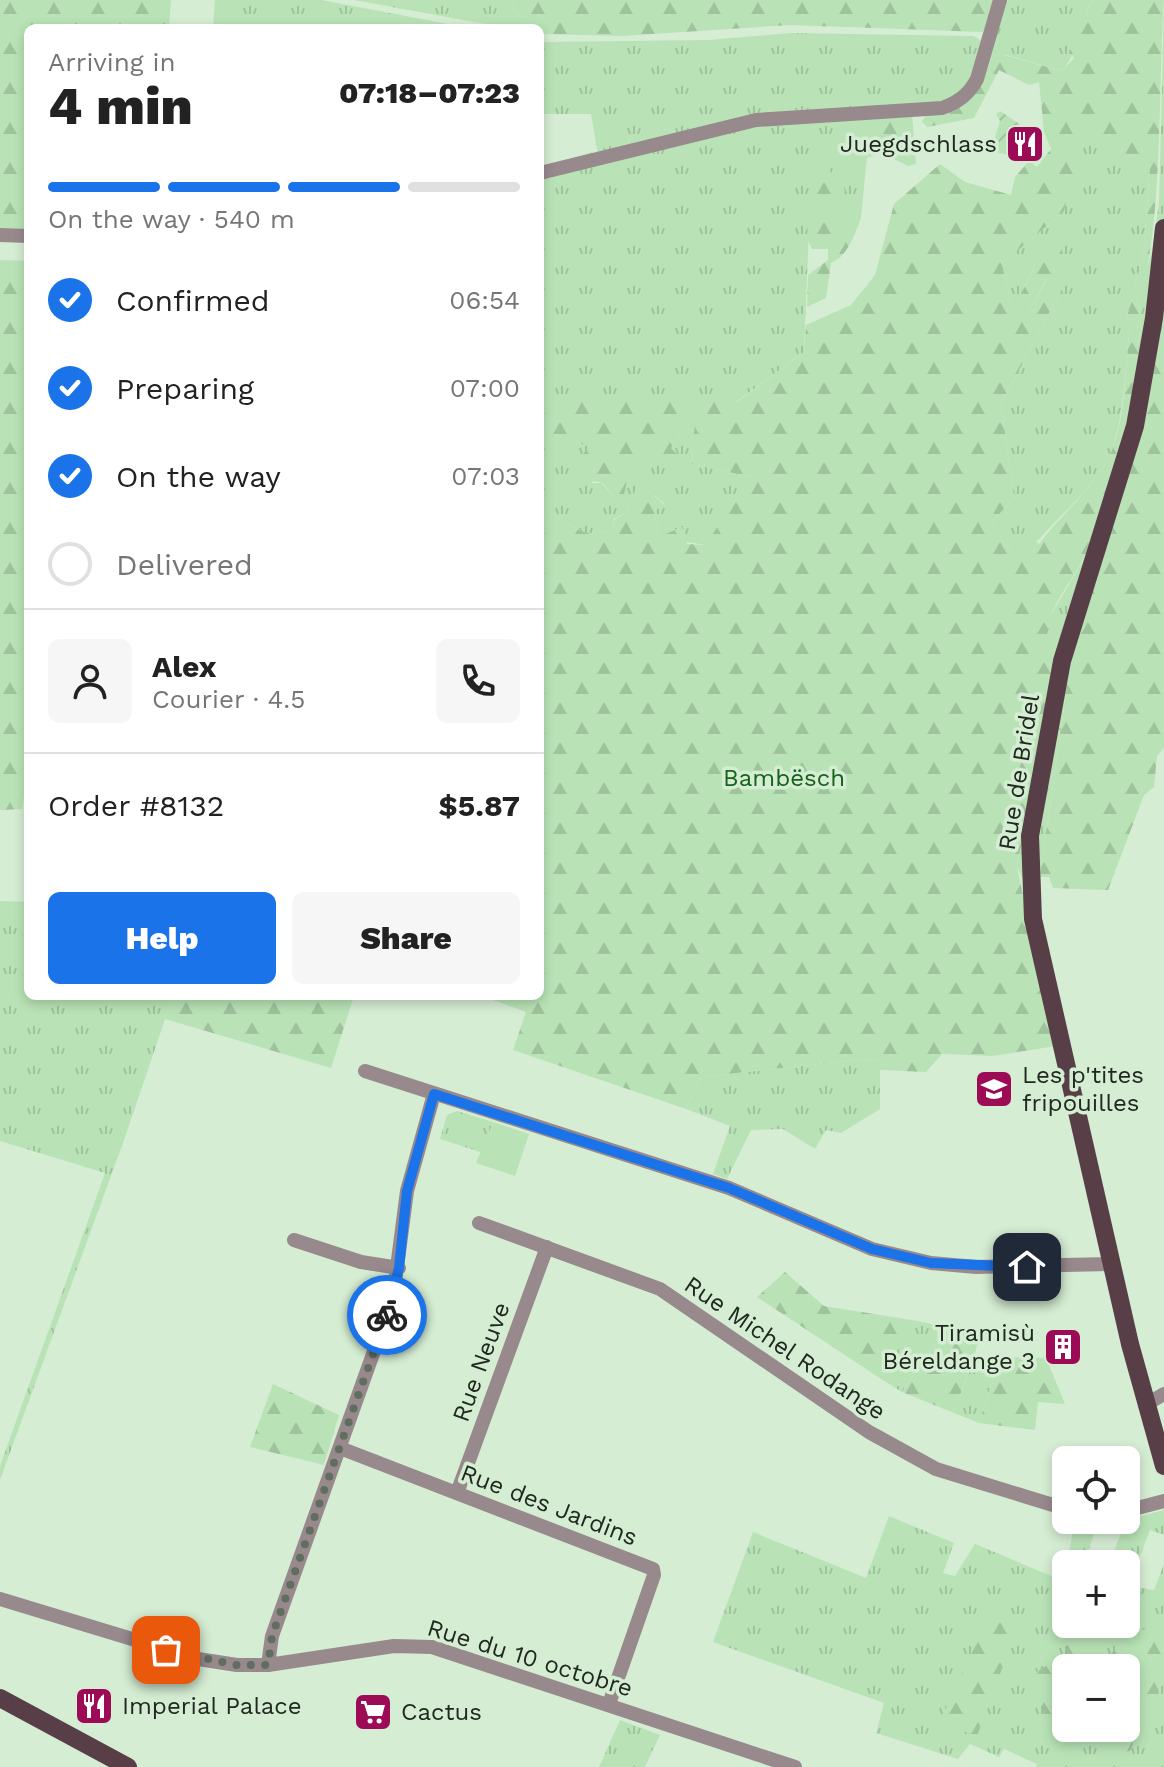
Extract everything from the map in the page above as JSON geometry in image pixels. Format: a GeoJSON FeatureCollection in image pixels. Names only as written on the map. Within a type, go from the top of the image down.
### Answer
{"type":"FeatureCollection","features":[{"type":"Feature","properties":{"kind":"main road","name":"Rue de Bridel"},"geometry":{"type":"LineString","coordinates":[[1164,228],[1154,318],[1135,426],[1062,661],[1030,836],[1029,868],[1033,919],[1111,1264],[1145,1405],[1164,1466]]}},
{"type":"Feature","properties":{"kind":"main road"},"geometry":{"type":"LineString","coordinates":[[0,1698],[128,1767]]}},
{"type":"Feature","properties":{"kind":"street"},"geometry":{"type":"LineString","coordinates":[[544,172],[756,120],[942,108],[965,96],[977,79],[1000,0]]}},
{"type":"Feature","properties":{"kind":"street"},"geometry":{"type":"LineString","coordinates":[[0,235],[24,236]]}},
{"type":"Feature","properties":{"kind":"street"},"geometry":{"type":"LineString","coordinates":[[365,1071],[729,1188],[872,1249],[931,1263],[976,1267],[1111,1264]]}},
{"type":"Feature","properties":{"kind":"street"},"geometry":{"type":"LineString","coordinates":[[268,1665],[272,1636],[393,1298],[407,1191],[434,1094]]}},
{"type":"Feature","properties":{"kind":"street","name":"Rue Michel Rodange"},"geometry":{"type":"LineString","coordinates":[[479,1223],[660,1289],[899,1451],[982,1486],[1052,1505]]}},
{"type":"Feature","properties":{"kind":"street"},"geometry":{"type":"LineString","coordinates":[[294,1240],[361,1262],[399,1268]]}},
{"type":"Feature","properties":{"kind":"street","name":"Rue Neuve"},"geometry":{"type":"LineString","coordinates":[[457,1493],[547,1247]]}},
{"type":"Feature","properties":{"kind":"street"},"geometry":{"type":"LineString","coordinates":[[1145,1405],[1164,1394]]}},
{"type":"Feature","properties":{"kind":"street","name":"Rue des Jardins"},"geometry":{"type":"LineString","coordinates":[[340,1448],[653,1569],[654,1575],[609,1704]]}},
{"type":"Feature","properties":{"kind":"street"},"geometry":{"type":"LineString","coordinates":[[1140,1507],[1164,1501]]}},
{"type":"Feature","properties":{"kind":"street","name":"Rue du 10 octobre"},"geometry":{"type":"LineString","coordinates":[[0,1599],[198,1659],[237,1665],[268,1665],[414,1645],[609,1704],[795,1767]]}},
{"type":"Feature","properties":{"kind":"green space"},"geometry":{"type":"Polygon","coordinates":[[[0,0],[171,0],[169,24],[24,24],[24,236],[0,235],[0,0]]]}},
{"type":"Feature","properties":{"kind":"green space"},"geometry":{"type":"Polygon","coordinates":[[[215,0],[321,0],[448,24],[213,24],[215,0]]]}},
{"type":"Feature","properties":{"kind":"green space"},"geometry":{"type":"Polygon","coordinates":[[[354,0],[511,0],[516,14],[532,24],[485,24],[354,0]]]}},
{"type":"Feature","properties":{"kind":"green space"},"geometry":{"type":"Polygon","coordinates":[[[511,0],[996,0],[983,32],[790,25],[622,36],[544,34],[544,24],[532,24],[516,14],[511,0]]]}},
{"type":"Feature","properties":{"kind":"green space"},"geometry":{"type":"Polygon","coordinates":[[[996,0],[1092,0],[1076,46],[1062,71],[1003,54],[971,99],[871,115],[861,218],[809,229],[804,352],[736,402],[544,402],[544,167],[592,152],[593,156],[598,155],[591,114],[544,114],[544,42],[708,40],[791,33],[973,36],[982,41],[996,0]]]}},
{"type":"Feature","properties":{"kind":"green space","name":"Bambësch"},"geometry":{"type":"Polygon","coordinates":[[[1092,0],[1164,0],[1156,200],[1146,274],[1137,300],[1141,315],[1140,363],[1102,517],[1081,563],[1054,609],[1047,629],[1046,639],[1054,637],[1059,645],[1017,867],[1056,1046],[992,1056],[942,1054],[926,1072],[880,1070],[880,1061],[855,1060],[700,1077],[686,1109],[513,1050],[526,1012],[493,1000],[544,1000],[544,507],[585,532],[605,531],[615,526],[613,521],[628,511],[638,482],[665,505],[654,511],[659,537],[682,527],[687,544],[705,545],[751,477],[692,464],[696,405],[671,448],[681,459],[677,466],[632,458],[623,499],[614,498],[603,483],[588,480],[601,463],[582,462],[580,457],[590,447],[544,430],[544,402],[737,402],[804,352],[806,325],[851,305],[875,275],[894,204],[940,164],[965,182],[1011,195],[1015,177],[1029,161],[1037,167],[1051,149],[1044,132],[1039,82],[1029,85],[999,70],[974,118],[927,127],[922,121],[928,112],[982,81],[997,40],[1005,42],[1004,55],[1062,71],[1074,58],[1069,52],[1092,0]],[[1083,136],[1064,211],[1002,264],[1011,304],[1026,317],[1047,279],[1044,274],[1029,297],[1022,292],[1048,237],[1057,233],[1062,247],[1062,289],[1001,404],[1014,498],[991,523],[1011,552],[1027,535],[1039,544],[1091,485],[1108,459],[1121,417],[1125,387],[1130,327],[1126,321],[1144,251],[1150,163],[1083,136]]]}},
{"type":"Feature","properties":{"kind":"green space"},"geometry":{"type":"Polygon","coordinates":[[[1164,3],[1164,322],[1070,664],[1040,877],[1022,877],[1017,867],[1059,645],[1046,640],[1046,623],[1084,559],[1140,364],[1141,315],[1137,300],[1152,251],[1159,203],[1164,3]]]}},
{"type":"Feature","properties":{"kind":"green space"},"geometry":{"type":"Polygon","coordinates":[[[1000,111],[1027,129],[1007,154],[997,153],[992,146],[1000,121],[996,114],[1000,111]]]}},
{"type":"Feature","properties":{"kind":"green space"},"geometry":{"type":"Polygon","coordinates":[[[912,113],[916,164],[908,166],[882,153],[866,158],[840,156],[840,145],[857,140],[871,115],[912,113]]]}},
{"type":"Feature","properties":{"kind":"green space"},"geometry":{"type":"Polygon","coordinates":[[[1082,135],[1150,162],[1144,251],[1126,321],[1130,327],[1120,415],[1110,454],[1091,484],[1039,540],[1011,552],[991,523],[1014,498],[1001,404],[1062,289],[1058,234],[1048,238],[1022,291],[1029,297],[1044,273],[1047,278],[1026,317],[1011,304],[1002,264],[1064,211],[1082,135]]]}},
{"type":"Feature","properties":{"kind":"green space"},"geometry":{"type":"Polygon","coordinates":[[[823,162],[845,190],[837,219],[855,213],[861,218],[847,250],[831,263],[826,298],[807,307],[808,275],[828,260],[828,249],[812,249],[808,235],[815,190],[811,167],[823,162]]]}},
{"type":"Feature","properties":{"kind":"green space"},"geometry":{"type":"Polygon","coordinates":[[[0,260],[24,261],[24,797],[22,809],[0,810],[0,260]]]}},
{"type":"Feature","properties":{"kind":"green space"},"geometry":{"type":"Polygon","coordinates":[[[1164,322],[1164,748],[1157,756],[1154,787],[1144,795],[1108,890],[1053,888],[1049,877],[1040,877],[1070,664],[1164,322]]]}},
{"type":"Feature","properties":{"kind":"green space"},"geometry":{"type":"Polygon","coordinates":[[[697,403],[692,464],[751,477],[706,545],[659,538],[654,511],[665,504],[638,483],[628,511],[613,520],[615,526],[605,531],[585,532],[544,507],[544,430],[591,447],[602,463],[592,483],[602,483],[614,498],[632,458],[671,448],[697,403]]]}},
{"type":"Feature","properties":{"kind":"green space"},"geometry":{"type":"Polygon","coordinates":[[[0,901],[24,902],[24,1000],[172,1000],[0,1480],[0,1466],[105,1173],[0,1141],[0,901]]]}},
{"type":"Feature","properties":{"kind":"green space"},"geometry":{"type":"Polygon","coordinates":[[[172,1000],[353,1000],[331,1068],[165,1019],[172,1000]]]}},
{"type":"Feature","properties":{"kind":"green space"},"geometry":{"type":"Polygon","coordinates":[[[855,1060],[880,1061],[880,1109],[841,1133],[826,1130],[815,1149],[783,1129],[751,1130],[727,1179],[713,1174],[730,1126],[686,1109],[700,1077],[855,1060]]]}},
{"type":"Feature","properties":{"kind":"green space"},"geometry":{"type":"Polygon","coordinates":[[[457,1111],[493,1122],[483,1153],[440,1139],[447,1115],[457,1111]]]}},
{"type":"Feature","properties":{"kind":"green space"},"geometry":{"type":"Polygon","coordinates":[[[493,1122],[529,1134],[515,1176],[476,1163],[493,1122]]]}},
{"type":"Feature","properties":{"kind":"green space"},"geometry":{"type":"Polygon","coordinates":[[[785,1272],[824,1306],[918,1321],[878,1377],[757,1297],[785,1272]]]}},
{"type":"Feature","properties":{"kind":"green space"},"geometry":{"type":"Polygon","coordinates":[[[918,1321],[945,1327],[902,1392],[878,1377],[918,1321]]]}},
{"type":"Feature","properties":{"kind":"green space"},"geometry":{"type":"Polygon","coordinates":[[[945,1327],[982,1332],[954,1413],[902,1392],[945,1327]]]}},
{"type":"Feature","properties":{"kind":"green space"},"geometry":{"type":"Polygon","coordinates":[[[1000,1357],[979,1423],[954,1413],[973,1359],[1000,1357]]]}},
{"type":"Feature","properties":{"kind":"green space"},"geometry":{"type":"Polygon","coordinates":[[[1000,1357],[1046,1358],[1065,1404],[1038,1402],[1035,1430],[979,1423],[1000,1357]]]}},
{"type":"Feature","properties":{"kind":"green space"},"geometry":{"type":"Polygon","coordinates":[[[273,1384],[339,1415],[324,1465],[250,1447],[273,1384]]]}},
{"type":"Feature","properties":{"kind":"green space"},"geometry":{"type":"Polygon","coordinates":[[[1164,1510],[1164,1535],[1150,1530],[1140,1557],[1140,1550],[1114,1550],[1121,1534],[1140,1534],[1140,1516],[1164,1510]]]}},
{"type":"Feature","properties":{"kind":"green space"},"geometry":{"type":"Polygon","coordinates":[[[889,1516],[954,1543],[943,1573],[955,1576],[975,1544],[1052,1576],[1052,1638],[1140,1638],[1140,1588],[1154,1590],[1164,1564],[1164,1767],[1036,1767],[1037,1764],[1004,1749],[999,1757],[970,1744],[958,1759],[876,1733],[884,1703],[713,1642],[753,1532],[866,1578],[889,1516]]]}},
{"type":"Feature","properties":{"kind":"green space"},"geometry":{"type":"Polygon","coordinates":[[[1072,1534],[1094,1534],[1089,1550],[1070,1550],[1072,1534]]]}},
{"type":"Feature","properties":{"kind":"green space"},"geometry":{"type":"Polygon","coordinates":[[[1020,1620],[977,1736],[939,1723],[985,1622],[1020,1620]]]}},
{"type":"Feature","properties":{"kind":"green space"},"geometry":{"type":"Polygon","coordinates":[[[1164,1628],[1164,1679],[1140,1730],[1140,1654],[1111,1654],[1122,1638],[1140,1638],[1140,1630],[1164,1628]]]}},
{"type":"Feature","properties":{"kind":"green space"},"geometry":{"type":"Polygon","coordinates":[[[1069,1638],[1089,1638],[1084,1654],[1065,1654],[1069,1638]]]}},
{"type":"Feature","properties":{"kind":"green space"},"geometry":{"type":"Polygon","coordinates":[[[1052,1662],[1052,1735],[1048,1736],[1035,1673],[1052,1662]]]}},
{"type":"Feature","properties":{"kind":"green space"},"geometry":{"type":"Polygon","coordinates":[[[620,1720],[660,1735],[645,1767],[599,1767],[620,1720]]]}},
{"type":"Feature","properties":{"kind":"green space"},"geometry":{"type":"Polygon","coordinates":[[[1114,1742],[1134,1742],[1130,1751],[1118,1753],[1114,1742]]]}},
{"type":"Feature","properties":{"kind":"way so far"},"geometry":{"type":"LineString","coordinates":[[166,1650],[237,1665],[268,1665],[272,1636],[387,1315]]}},
{"type":"Feature","properties":{"kind":"place","name":"Juegdschlass"},"geometry":{"type":"Point","coordinates":[1025,144]}},
{"type":"Feature","properties":{"kind":"place","name":"Les p'tites fripouilles"},"geometry":{"type":"Point","coordinates":[994,1089]}},
{"type":"Feature","properties":{"kind":"place","name":"Tiramisù Béreldange 3"},"geometry":{"type":"Point","coordinates":[1063,1347]}},
{"type":"Feature","properties":{"kind":"place","name":"Imperial Palace"},"geometry":{"type":"Point","coordinates":[94,1706]}},
{"type":"Feature","properties":{"kind":"place","name":"Cactus"},"geometry":{"type":"Point","coordinates":[373,1712]}},
{"type":"Feature","properties":{"kind":"route"},"geometry":{"type":"LineString","coordinates":[[387,1315],[399,1268],[407,1191],[434,1094],[729,1188],[831,1235],[872,1249],[931,1263],[1027,1267]]}}]}
